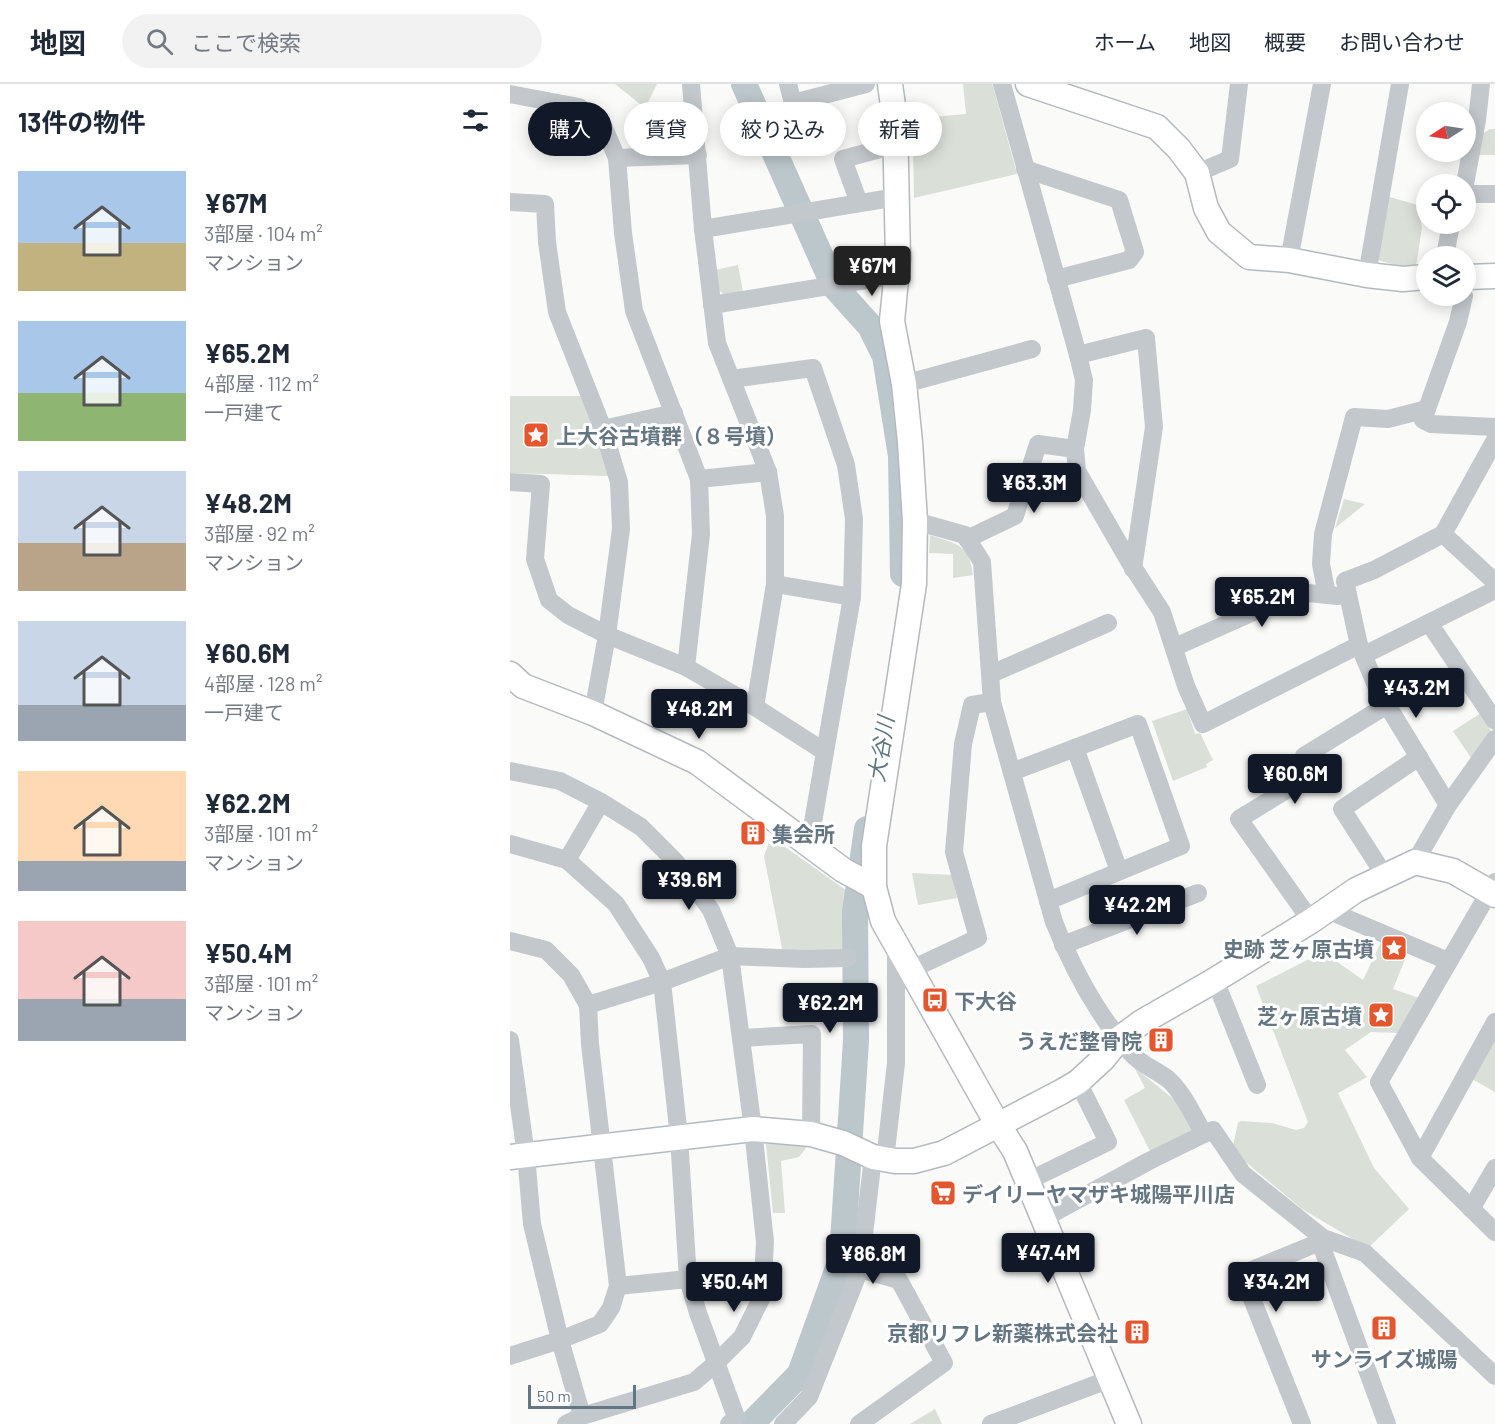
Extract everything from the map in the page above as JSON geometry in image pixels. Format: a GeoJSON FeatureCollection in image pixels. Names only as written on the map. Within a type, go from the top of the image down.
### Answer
{"type":"FeatureCollection","features":[{"type":"Feature","properties":{"kind":"street"},"geometry":{"type":"LineString","coordinates":[[690,84],[692,102]]}},
{"type":"Feature","properties":{"kind":"street"},"geometry":{"type":"LineString","coordinates":[[788,84],[793,103],[866,84]]}},
{"type":"Feature","properties":{"kind":"street"},"geometry":{"type":"LineString","coordinates":[[891,84],[893,102]]}},
{"type":"Feature","properties":{"kind":"street"},"geometry":{"type":"LineString","coordinates":[[1002,84],[1084,380],[1082,410],[1075,449],[1077,471],[1162,612],[1186,686],[1203,723],[1361,650],[1429,623],[1495,590]]}},
{"type":"Feature","properties":{"kind":"street"},"geometry":{"type":"LineString","coordinates":[[1028,84],[1157,127],[1179,149],[1197,173],[1206,208],[1219,232],[1249,257],[1289,260],[1367,275],[1403,279],[1416,278]]}},
{"type":"Feature","properties":{"kind":"street"},"geometry":{"type":"LineString","coordinates":[[1197,173],[1230,159],[1239,84]]}},
{"type":"Feature","properties":{"kind":"street"},"geometry":{"type":"LineString","coordinates":[[1289,260],[1322,84]]}},
{"type":"Feature","properties":{"kind":"street"},"geometry":{"type":"LineString","coordinates":[[1367,275],[1400,84]]}},
{"type":"Feature","properties":{"kind":"street"},"geometry":{"type":"LineString","coordinates":[[1468,174],[1486,120],[1481,84]]}},
{"type":"Feature","properties":{"kind":"street"},"geometry":{"type":"LineString","coordinates":[[510,94],[579,107],[604,128],[617,158],[634,311],[699,479],[700,534],[686,667]]}},
{"type":"Feature","properties":{"kind":"street"},"geometry":{"type":"LineString","coordinates":[[858,155],[843,159],[859,203]]}},
{"type":"Feature","properties":{"kind":"street"},"geometry":{"type":"LineString","coordinates":[[617,158],[671,156]]}},
{"type":"Feature","properties":{"kind":"street"},"geometry":{"type":"LineString","coordinates":[[698,156],[717,343],[768,472],[775,516],[775,584],[755,707]]}},
{"type":"Feature","properties":{"kind":"street"},"geometry":{"type":"LineString","coordinates":[[863,881],[874,846],[914,584],[915,521],[904,384],[892,321],[897,275],[895,156]]}},
{"type":"Feature","properties":{"kind":"street"},"geometry":{"type":"LineString","coordinates":[[1025,169],[1119,200],[1135,252],[1129,260],[1056,279]]}},
{"type":"Feature","properties":{"kind":"street"},"geometry":{"type":"LineString","coordinates":[[1476,194],[1495,194]]}},
{"type":"Feature","properties":{"kind":"street"},"geometry":{"type":"LineString","coordinates":[[704,229],[897,197]]}},
{"type":"Feature","properties":{"kind":"street"},"geometry":{"type":"LineString","coordinates":[[510,202],[545,204],[547,242],[557,312],[603,429],[619,482],[621,529],[607,635],[593,713]]}},
{"type":"Feature","properties":{"kind":"street"},"geometry":{"type":"LineString","coordinates":[[712,305],[897,275]]}},
{"type":"Feature","properties":{"kind":"street"},"geometry":{"type":"LineString","coordinates":[[1476,282],[1495,276]]}},
{"type":"Feature","properties":{"kind":"street"},"geometry":{"type":"LineString","coordinates":[[1461,306],[1458,322],[1423,420],[1431,424],[1495,427]]}},
{"type":"Feature","properties":{"kind":"street"},"geometry":{"type":"LineString","coordinates":[[1078,355],[1146,338],[1154,427],[1134,569]]}},
{"type":"Feature","properties":{"kind":"street"},"geometry":{"type":"LineString","coordinates":[[904,384],[1032,349]]}},
{"type":"Feature","properties":{"kind":"street"},"geometry":{"type":"LineString","coordinates":[[731,379],[813,368],[846,465],[854,519],[852,597],[810,846]]}},
{"type":"Feature","properties":{"kind":"street"},"geometry":{"type":"LineString","coordinates":[[1327,595],[1321,564],[1323,534],[1354,417],[1388,419],[1427,409]]}},
{"type":"Feature","properties":{"kind":"street"},"geometry":{"type":"LineString","coordinates":[[603,429],[674,413]]}},
{"type":"Feature","properties":{"kind":"street"},"geometry":{"type":"LineString","coordinates":[[1448,805],[1378,690],[1361,650],[1345,581],[1374,570],[1443,534],[1495,440]]}},
{"type":"Feature","properties":{"kind":"street"},"geometry":{"type":"LineString","coordinates":[[967,538],[1015,516],[1038,444],[1075,449]]}},
{"type":"Feature","properties":{"kind":"street"},"geometry":{"type":"LineString","coordinates":[[699,479],[768,472]]}},
{"type":"Feature","properties":{"kind":"street"},"geometry":{"type":"LineString","coordinates":[[510,482],[540,484],[535,559],[549,600],[568,615],[607,635],[686,667],[755,707],[825,752]]}},
{"type":"Feature","properties":{"kind":"street"},"geometry":{"type":"LineString","coordinates":[[915,521],[965,535],[982,562],[992,702],[1048,901],[1063,945],[1096,1005],[1132,1055],[1169,1081],[1184,1099],[1204,1134]]}},
{"type":"Feature","properties":{"kind":"street"},"geometry":{"type":"LineString","coordinates":[[1443,534],[1495,582]]}},
{"type":"Feature","properties":{"kind":"street"},"geometry":{"type":"LineString","coordinates":[[775,584],[852,597]]}},
{"type":"Feature","properties":{"kind":"street"},"geometry":{"type":"LineString","coordinates":[[1175,647],[1298,592],[1348,597]]}},
{"type":"Feature","properties":{"kind":"street"},"geometry":{"type":"LineString","coordinates":[[991,674],[1108,623]]}},
{"type":"Feature","properties":{"kind":"street"},"geometry":{"type":"LineString","coordinates":[[1429,623],[1495,721]]}},
{"type":"Feature","properties":{"kind":"street"},"geometry":{"type":"LineString","coordinates":[[510,674],[523,686],[593,713],[697,762],[810,846],[863,881],[910,970],[1015,1151],[1129,1424]]}},
{"type":"Feature","properties":{"kind":"street"},"geometry":{"type":"LineString","coordinates":[[910,970],[978,938],[954,852],[963,744],[972,705],[992,702]]}},
{"type":"Feature","properties":{"kind":"street"},"geometry":{"type":"LineString","coordinates":[[1387,705],[1304,756],[1314,773],[1239,819],[1319,916],[1448,962]]}},
{"type":"Feature","properties":{"kind":"street"},"geometry":{"type":"LineString","coordinates":[[1012,772],[1138,724],[1181,846],[1048,901]]}},
{"type":"Feature","properties":{"kind":"street"},"geometry":{"type":"LineString","coordinates":[[518,1156],[753,1128],[810,1134],[864,1152],[914,1161],[944,1153],[999,1126],[1078,1082],[1103,1059],[1120,1038],[1142,1022],[1319,916],[1356,890],[1415,861],[1448,805],[1495,739]]}},
{"type":"Feature","properties":{"kind":"street"},"geometry":{"type":"LineString","coordinates":[[1076,748],[1119,871]]}},
{"type":"Feature","properties":{"kind":"street"},"geometry":{"type":"LineString","coordinates":[[1385,876],[1342,809],[1419,757]]}},
{"type":"Feature","properties":{"kind":"street"},"geometry":{"type":"LineString","coordinates":[[510,771],[560,781],[601,802],[641,827],[675,861],[711,910],[730,956],[742,1038],[765,1242],[762,1297],[742,1337],[694,1382],[574,1420],[560,1340],[518,1156],[510,1040]]}},
{"type":"Feature","properties":{"kind":"street"},"geometry":{"type":"LineString","coordinates":[[567,860],[601,802]]}},
{"type":"Feature","properties":{"kind":"street"},"geometry":{"type":"LineString","coordinates":[[510,844],[567,860],[616,904],[651,958],[662,982],[679,1137],[688,1279],[736,1417],[729,1424]]}},
{"type":"Feature","properties":{"kind":"street"},"geometry":{"type":"LineString","coordinates":[[1415,861],[1453,871],[1493,889],[1379,1082],[1420,1158],[1495,1232]]}},
{"type":"Feature","properties":{"kind":"street"},"geometry":{"type":"LineString","coordinates":[[1063,945],[1198,893]]}},
{"type":"Feature","properties":{"kind":"street"},"geometry":{"type":"LineString","coordinates":[[510,941],[546,950],[571,975],[588,1005],[590,1044],[618,1286],[611,1308],[600,1324],[510,1356]]}},
{"type":"Feature","properties":{"kind":"street"},"geometry":{"type":"LineString","coordinates":[[783,1424],[809,1397],[860,1269],[864,1152],[896,1063],[896,945]]}},
{"type":"Feature","properties":{"kind":"street"},"geometry":{"type":"LineString","coordinates":[[588,1005],[662,982],[730,956],[848,958]]}},
{"type":"Feature","properties":{"kind":"street"},"geometry":{"type":"LineString","coordinates":[[1215,980],[1257,1085]]}},
{"type":"Feature","properties":{"kind":"street"},"geometry":{"type":"LineString","coordinates":[[1420,1158],[1495,1022]]}},
{"type":"Feature","properties":{"kind":"street"},"geometry":{"type":"LineString","coordinates":[[742,1038],[812,1034],[810,1134]]}},
{"type":"Feature","properties":{"kind":"street"},"geometry":{"type":"LineString","coordinates":[[1028,1181],[1108,1142],[1078,1082]]}},
{"type":"Feature","properties":{"kind":"street"},"geometry":{"type":"LineString","coordinates":[[1044,1218],[1149,1161],[1213,1130],[1243,1174],[1321,1240],[1365,1253],[1495,1376]]}},
{"type":"Feature","properties":{"kind":"street"},"geometry":{"type":"LineString","coordinates":[[1471,1209],[1495,1168]]}},
{"type":"Feature","properties":{"kind":"street"},"geometry":{"type":"LineString","coordinates":[[1302,1424],[1242,1274],[1321,1240]]}},
{"type":"Feature","properties":{"kind":"street"},"geometry":{"type":"LineString","coordinates":[[1321,1240],[1387,1424]]}},
{"type":"Feature","properties":{"kind":"street"},"geometry":{"type":"LineString","coordinates":[[859,1424],[944,1363],[899,1280],[860,1269]]}},
{"type":"Feature","properties":{"kind":"street"},"geometry":{"type":"LineString","coordinates":[[618,1286],[688,1279]]}},
{"type":"Feature","properties":{"kind":"street"},"geometry":{"type":"LineString","coordinates":[[991,1424],[1039,1416],[1110,1379]]}},
{"type":"Feature","properties":{"kind":"shaded area"},"geometry":{"type":"Polygon","coordinates":[[[615,84],[657,84],[648,102],[638,102],[615,84]]]}},
{"type":"Feature","properties":{"kind":"shaded area"},"geometry":{"type":"Polygon","coordinates":[[[963,84],[992,84],[1017,174],[914,198],[913,156],[942,156],[942,116],[966,114],[963,84]]]}},
{"type":"Feature","properties":{"kind":"shaded area"},"geometry":{"type":"Polygon","coordinates":[[[1495,129],[1495,155],[1477,155],[1482,134],[1495,129]]]}},
{"type":"Feature","properties":{"kind":"shaded area"},"geometry":{"type":"Polygon","coordinates":[[[1386,196],[1416,204],[1416,234],[1421,234],[1419,246],[1416,246],[1416,266],[1399,266],[1374,259],[1386,196]]]}},
{"type":"Feature","properties":{"kind":"shaded area"},"geometry":{"type":"Polygon","coordinates":[[[738,265],[743,292],[725,296],[718,289],[715,270],[738,265]]]}},
{"type":"Feature","properties":{"kind":"shaded area"},"geometry":{"type":"Polygon","coordinates":[[[510,396],[583,396],[609,476],[510,473],[510,396]]]}},
{"type":"Feature","properties":{"kind":"shaded area"},"geometry":{"type":"Polygon","coordinates":[[[1344,499],[1365,504],[1335,528],[1344,499]]]}},
{"type":"Feature","properties":{"kind":"shaded area"},"geometry":{"type":"Polygon","coordinates":[[[930,535],[954,543],[965,551],[973,575],[953,578],[953,554],[929,553],[930,535]]]}},
{"type":"Feature","properties":{"kind":"shaded area"},"geometry":{"type":"Polygon","coordinates":[[[1187,709],[1195,734],[1200,733],[1213,760],[1206,764],[1207,767],[1173,781],[1152,721],[1187,709]]]}},
{"type":"Feature","properties":{"kind":"shaded area"},"geometry":{"type":"Polygon","coordinates":[[[1481,713],[1492,733],[1471,758],[1453,731],[1481,713]]]}},
{"type":"Feature","properties":{"kind":"shaded area"},"geometry":{"type":"Polygon","coordinates":[[[771,837],[847,891],[844,908],[843,953],[783,953],[764,856],[771,837]]]}},
{"type":"Feature","properties":{"kind":"shaded area"},"geometry":{"type":"Polygon","coordinates":[[[912,873],[952,875],[957,898],[918,905],[912,873]]]}},
{"type":"Feature","properties":{"kind":"shaded area"},"geometry":{"type":"Polygon","coordinates":[[[1382,940],[1408,952],[1393,989],[1419,998],[1398,1033],[1371,1032],[1345,1050],[1367,1077],[1338,1093],[1374,1168],[1409,1209],[1368,1248],[1302,1209],[1241,1158],[1233,1145],[1238,1123],[1241,1121],[1272,1123],[1296,1130],[1304,1128],[1308,1122],[1256,986],[1323,952],[1363,980],[1382,940]]]}},
{"type":"Feature","properties":{"kind":"shaded area"},"geometry":{"type":"Polygon","coordinates":[[[1495,1035],[1495,1092],[1470,1078],[1495,1035]]]}},
{"type":"Feature","properties":{"kind":"shaded area"},"geometry":{"type":"Polygon","coordinates":[[[1134,1067],[1182,1106],[1197,1131],[1151,1153],[1124,1100],[1145,1088],[1134,1067]]]}},
{"type":"Feature","properties":{"kind":"shaded area"},"geometry":{"type":"Polygon","coordinates":[[[766,1144],[809,1144],[799,1157],[781,1161],[785,1213],[773,1213],[766,1144]]]}},
{"type":"Feature","properties":{"kind":"shaded area"},"geometry":{"type":"Polygon","coordinates":[[[935,1409],[942,1424],[910,1424],[935,1409]]]}},
{"type":"Feature","properties":{"kind":"waterway","name":"大谷川"},"geometry":{"type":"LineString","coordinates":[[744,84],[834,286],[870,326],[885,356],[901,456],[903,574]]}},
{"type":"Feature","properties":{"kind":"waterway","name":"大谷川"},"geometry":{"type":"LineString","coordinates":[[751,1424],[800,1374],[842,1257],[856,1041],[855,912],[867,829]]}},
{"type":"Feature","properties":{"kind":"place","name":"上大谷古墳群（８号墳）"},"geometry":{"type":"Point","coordinates":[536,435]}},
{"type":"Feature","properties":{"kind":"place","name":"集会所"},"geometry":{"type":"Point","coordinates":[753,833]}},
{"type":"Feature","properties":{"kind":"place","name":"史跡 芝ヶ原古墳"},"geometry":{"type":"Point","coordinates":[1394,948]}},
{"type":"Feature","properties":{"kind":"place","name":"下大谷"},"geometry":{"type":"Point","coordinates":[935,1000]}},
{"type":"Feature","properties":{"kind":"place","name":"芝ヶ原古墳"},"geometry":{"type":"Point","coordinates":[1381,1015]}},
{"type":"Feature","properties":{"kind":"place","name":"うえだ整骨院"},"geometry":{"type":"Point","coordinates":[1161,1040]}},
{"type":"Feature","properties":{"kind":"place","name":"デイリーヤマザキ城陽平川店"},"geometry":{"type":"Point","coordinates":[943,1193]}},
{"type":"Feature","properties":{"kind":"place","name":"サンライズ城陽"},"geometry":{"type":"Point","coordinates":[1384,1328]}},
{"type":"Feature","properties":{"kind":"place","name":"京都リフレ新薬株式会社"},"geometry":{"type":"Point","coordinates":[1137,1332]}}]}
